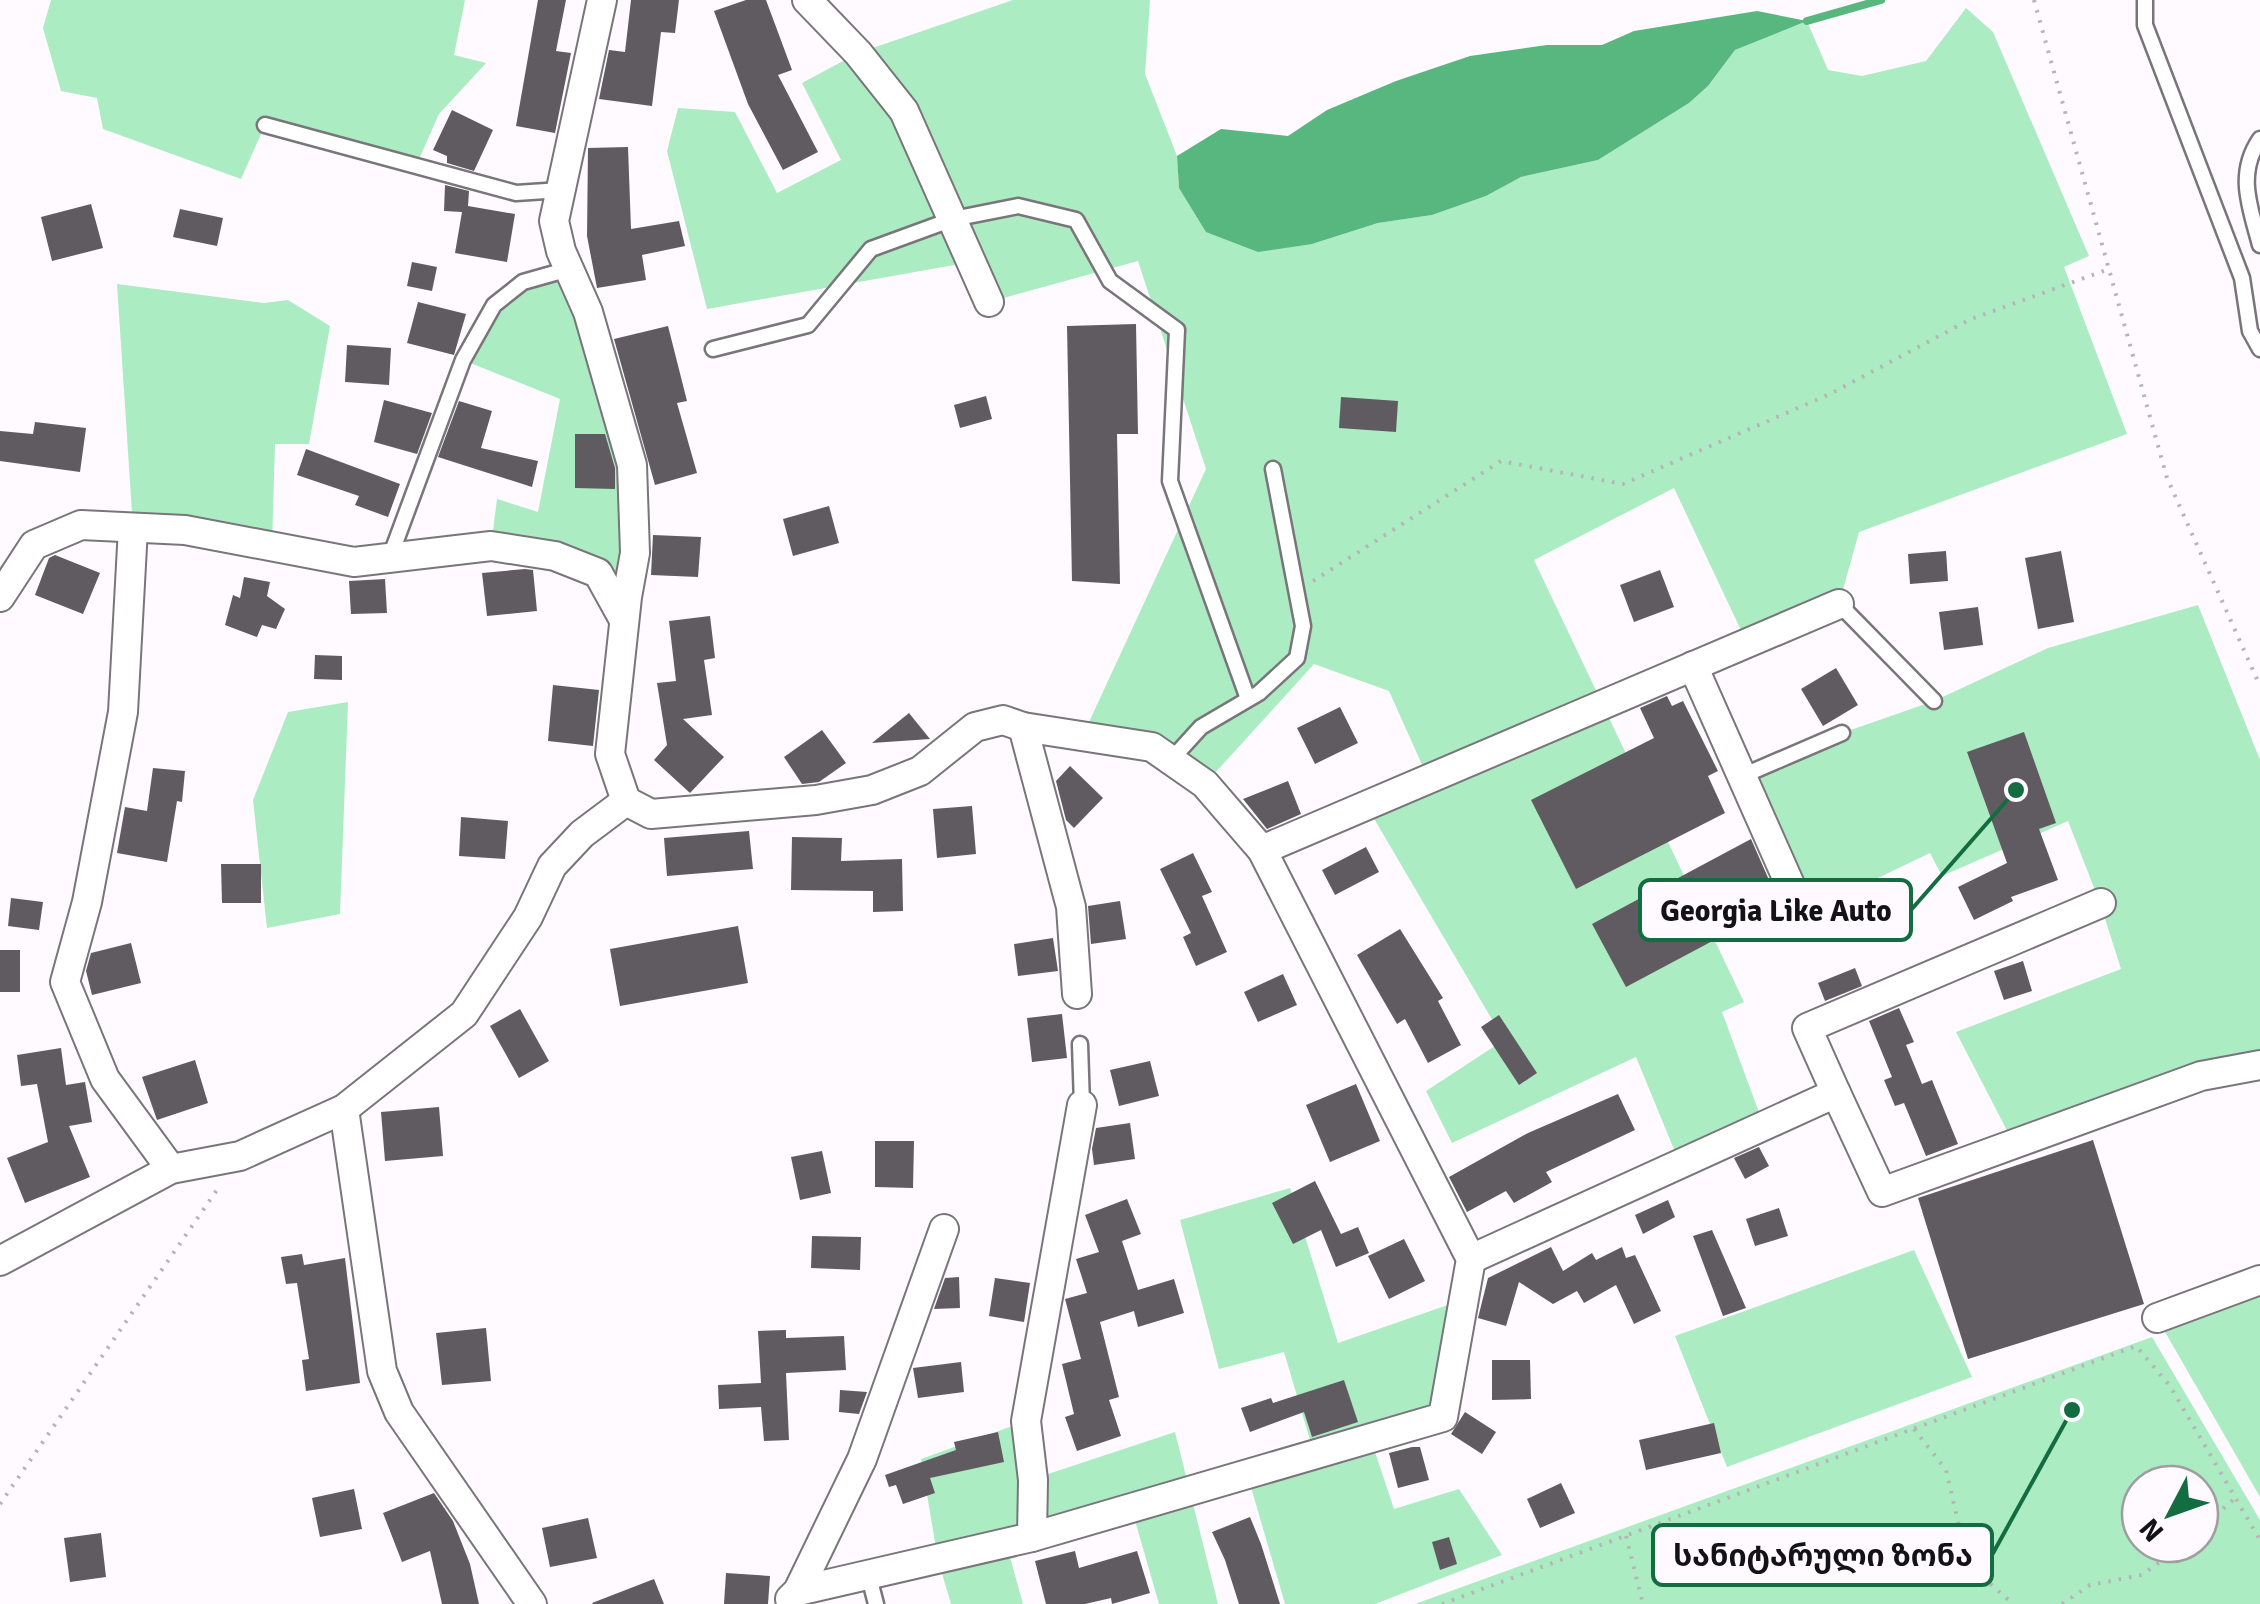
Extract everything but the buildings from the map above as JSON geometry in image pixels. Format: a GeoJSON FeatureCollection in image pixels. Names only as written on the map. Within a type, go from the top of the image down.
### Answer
{"type":"FeatureCollection","features":[{"type":"Feature","properties":{"kind":"street"},"geometry":{"type":"LineString","coordinates":[[602,0],[554,221],[588,312],[632,465],[635,553],[610,754],[626,801],[651,814],[816,800],[872,790],[920,771],[990,720],[1152,747],[1204,784],[1262,850],[1471,1259],[1443,1417],[1032,1537],[873,1590],[792,1598]]}},
{"type":"Feature","properties":{"kind":"street"},"geometry":{"type":"LineString","coordinates":[[807,0],[858,53],[904,111],[989,302]]}},
{"type":"Feature","properties":{"kind":"street"},"geometry":{"type":"LineString","coordinates":[[0,597],[34,544],[81,526],[185,530],[354,562],[491,546],[555,556],[598,572],[624,620]]}},
{"type":"Feature","properties":{"kind":"street"},"geometry":{"type":"LineString","coordinates":[[132,528],[123,712],[87,902],[65,982],[105,1079],[172,1169]]}},
{"type":"Feature","properties":{"kind":"street"},"geometry":{"type":"LineString","coordinates":[[1262,850],[1840,604]]}},
{"type":"Feature","properties":{"kind":"street"},"geometry":{"type":"LineString","coordinates":[[1693,666],[1803,914]]}},
{"type":"Feature","properties":{"kind":"street"},"geometry":{"type":"LineString","coordinates":[[1023,727],[1071,908],[1077,994]]}},
{"type":"Feature","properties":{"kind":"street"},"geometry":{"type":"LineString","coordinates":[[0,1261],[172,1169],[240,1156],[344,1109],[464,1014],[528,918],[552,866],[582,834],[626,801]]}},
{"type":"Feature","properties":{"kind":"street"},"geometry":{"type":"LineString","coordinates":[[2100,903],[1807,1028],[1882,1192],[2201,1076],[2260,1066]]}},
{"type":"Feature","properties":{"kind":"street"},"geometry":{"type":"LineString","coordinates":[[1471,1259],[1836,1093]]}},
{"type":"Feature","properties":{"kind":"street"},"geometry":{"type":"LineString","coordinates":[[1032,1537],[1033,1480],[1026,1420],[1082,1105]]}},
{"type":"Feature","properties":{"kind":"street"},"geometry":{"type":"LineString","coordinates":[[344,1109],[382,1371],[399,1412],[532,1604]]}},
{"type":"Feature","properties":{"kind":"street"},"geometry":{"type":"LineString","coordinates":[[792,1598],[862,1459],[944,1230]]}},
{"type":"Feature","properties":{"kind":"street"},"geometry":{"type":"LineString","coordinates":[[2157,1318],[2260,1280]]}},
{"type":"Feature","properties":{"kind":"lane"},"geometry":{"type":"LineString","coordinates":[[2144,0],[2145,25],[2242,278],[2250,331],[2260,350]]}},
{"type":"Feature","properties":{"kind":"lane"},"geometry":{"type":"LineString","coordinates":[[265,124],[516,193],[561,190]]}},
{"type":"Feature","properties":{"kind":"lane"},"geometry":{"type":"LineString","coordinates":[[2260,139],[2249,155],[2244,183],[2260,245]]}},
{"type":"Feature","properties":{"kind":"lane"},"geometry":{"type":"LineString","coordinates":[[713,348],[808,325],[871,249],[952,219],[1018,206],[1076,220],[1110,281],[1177,330],[1170,481],[1248,700]]}},
{"type":"Feature","properties":{"kind":"lane"},"geometry":{"type":"LineString","coordinates":[[390,558],[463,360],[494,305],[524,282],[569,269]]}},
{"type":"Feature","properties":{"kind":"lane"},"geometry":{"type":"LineString","coordinates":[[1171,760],[1201,726],[1248,700],[1297,658],[1303,626],[1273,469]]}},
{"type":"Feature","properties":{"kind":"lane"},"geometry":{"type":"LineString","coordinates":[[1840,604],[1934,701]]}},
{"type":"Feature","properties":{"kind":"lane"},"geometry":{"type":"LineString","coordinates":[[1742,776],[1842,733]]}},
{"type":"Feature","properties":{"kind":"lane"},"geometry":{"type":"LineString","coordinates":[[1080,1044],[1082,1105]]}},
{"type":"Feature","properties":{"kind":"path"},"geometry":{"type":"LineString","coordinates":[[2034,0],[2167,478],[2260,686]]}},
{"type":"Feature","properties":{"kind":"path"},"geometry":{"type":"LineString","coordinates":[[1296,591],[1501,461],[1622,484],[1830,394],[1971,319],[2109,269]]}},
{"type":"Feature","properties":{"kind":"path"},"geometry":{"type":"LineString","coordinates":[[0,1504],[240,1156]]}},
{"type":"Feature","properties":{"kind":"path"},"geometry":{"type":"LineString","coordinates":[[1442,1604],[2136,1346],[2170,1386],[2260,1540]]}},
{"type":"Feature","properties":{"kind":"path"},"geometry":{"type":"LineString","coordinates":[[1914,1429],[1946,1470],[1968,1564],[2014,1604]]}},
{"type":"Feature","properties":{"kind":"path"},"geometry":{"type":"LineString","coordinates":[[2220,1512],[2235,1498]]}},
{"type":"Feature","properties":{"kind":"path"},"geometry":{"type":"LineString","coordinates":[[1626,1536],[1643,1604]]}},
{"type":"Feature","properties":{"kind":"path"},"geometry":{"type":"LineString","coordinates":[[2062,1604],[2090,1584],[2142,1575],[2157,1564]]}},
{"type":"Feature","properties":{"kind":"shaded area"},"geometry":{"type":"Polygon","coordinates":[[[51,0],[465,0],[454,55],[486,63],[439,114],[416,166],[265,125],[241,179],[103,129],[97,98],[61,91],[43,28],[51,0]]]}},
{"type":"Feature","properties":{"kind":"shaded area"},"geometry":{"type":"Polygon","coordinates":[[[1013,0],[1150,0],[1145,74],[1177,156],[1179,188],[1312,244],[1378,223],[1432,215],[1486,196],[1521,177],[1598,160],[1689,103],[1708,86],[1735,50],[1807,21],[1828,70],[1862,76],[1926,61],[1966,8],[1993,32],[2089,256],[2064,267],[2127,434],[1859,532],[1839,604],[1747,643],[1674,488],[1534,560],[1744,1002],[1722,1012],[1764,1126],[1680,1164],[1636,1057],[1452,1143],[1426,1091],[1504,1040],[1366,805],[1428,778],[1389,691],[1314,664],[1205,784],[1152,747],[1083,735],[1206,469],[1138,261],[989,302],[971,262],[707,309],[667,151],[678,108],[735,112],[777,193],[841,160],[802,83],[858,53],[1013,0]]]}},
{"type":"Feature","properties":{"kind":"shaded area"},"geometry":{"type":"Polygon","coordinates":[[[1757,11],[1807,21],[1735,50],[1708,86],[1689,103],[1598,160],[1521,177],[1486,196],[1432,215],[1378,223],[1312,244],[1258,252],[1206,232],[1179,188],[1177,156],[1221,129],[1288,136],[1327,110],[1470,56],[1547,45],[1602,45],[1634,31],[1757,11]]]}},
{"type":"Feature","properties":{"kind":"shaded area"},"geometry":{"type":"Polygon","coordinates":[[[569,269],[632,465],[627,597],[598,573],[491,546],[497,499],[538,512],[560,399],[463,360],[502,299],[527,283],[569,269]]]}},
{"type":"Feature","properties":{"kind":"shaded area"},"geometry":{"type":"Polygon","coordinates":[[[117,284],[264,303],[288,300],[330,326],[309,444],[275,444],[272,546],[133,528],[117,284]]]}},
{"type":"Feature","properties":{"kind":"shaded area"},"geometry":{"type":"Polygon","coordinates":[[[2198,605],[2260,760],[2260,1081],[2253,1066],[2014,1144],[1956,1032],[2121,969],[2068,821],[1942,876],[1930,853],[1803,914],[1742,776],[1842,733],[1934,701],[2048,648],[2198,605]]]}},
{"type":"Feature","properties":{"kind":"shaded area"},"geometry":{"type":"Polygon","coordinates":[[[348,702],[340,914],[267,928],[253,800],[288,712],[348,702]]]}},
{"type":"Feature","properties":{"kind":"shaded area"},"geometry":{"type":"Polygon","coordinates":[[[1290,1188],[1338,1343],[1465,1299],[1439,1407],[1310,1440],[1284,1352],[1219,1369],[1180,1220],[1290,1188]]]}},
{"type":"Feature","properties":{"kind":"shaded area"},"geometry":{"type":"Polygon","coordinates":[[[1914,1250],[1972,1377],[1727,1467],[1675,1336],[1914,1250]]]}},
{"type":"Feature","properties":{"kind":"shaded area"},"geometry":{"type":"Polygon","coordinates":[[[2260,1280],[2260,1497],[2157,1318],[2260,1280]]]}},
{"type":"Feature","properties":{"kind":"shaded area"},"geometry":{"type":"Polygon","coordinates":[[[2152,1337],[2260,1520],[2260,1604],[1415,1604],[2152,1337]]]}},
{"type":"Feature","properties":{"kind":"shaded area"},"geometry":{"type":"Polygon","coordinates":[[[1026,1421],[1033,1479],[1175,1432],[1218,1604],[1159,1604],[1132,1510],[1006,1543],[1023,1604],[951,1604],[938,1560],[921,1459],[1026,1421]]]}},
{"type":"Feature","properties":{"kind":"shaded area"},"geometry":{"type":"Polygon","coordinates":[[[1372,1443],[1394,1509],[1459,1489],[1502,1555],[1375,1604],[1285,1604],[1248,1477],[1372,1443]]]}},
{"type":"Feature","properties":{"kind":"waterway"},"geometry":{"type":"LineString","coordinates":[[1807,21],[1881,0]]}},
{"type":"Feature","properties":{"kind":"place","name":"Georgia Like Auto"},"geometry":{"type":"Point","coordinates":[2016,790]}},
{"type":"Feature","properties":{"kind":"place","name":"სანიტარული ზონა"},"geometry":{"type":"Point","coordinates":[2072,1410]}}]}
